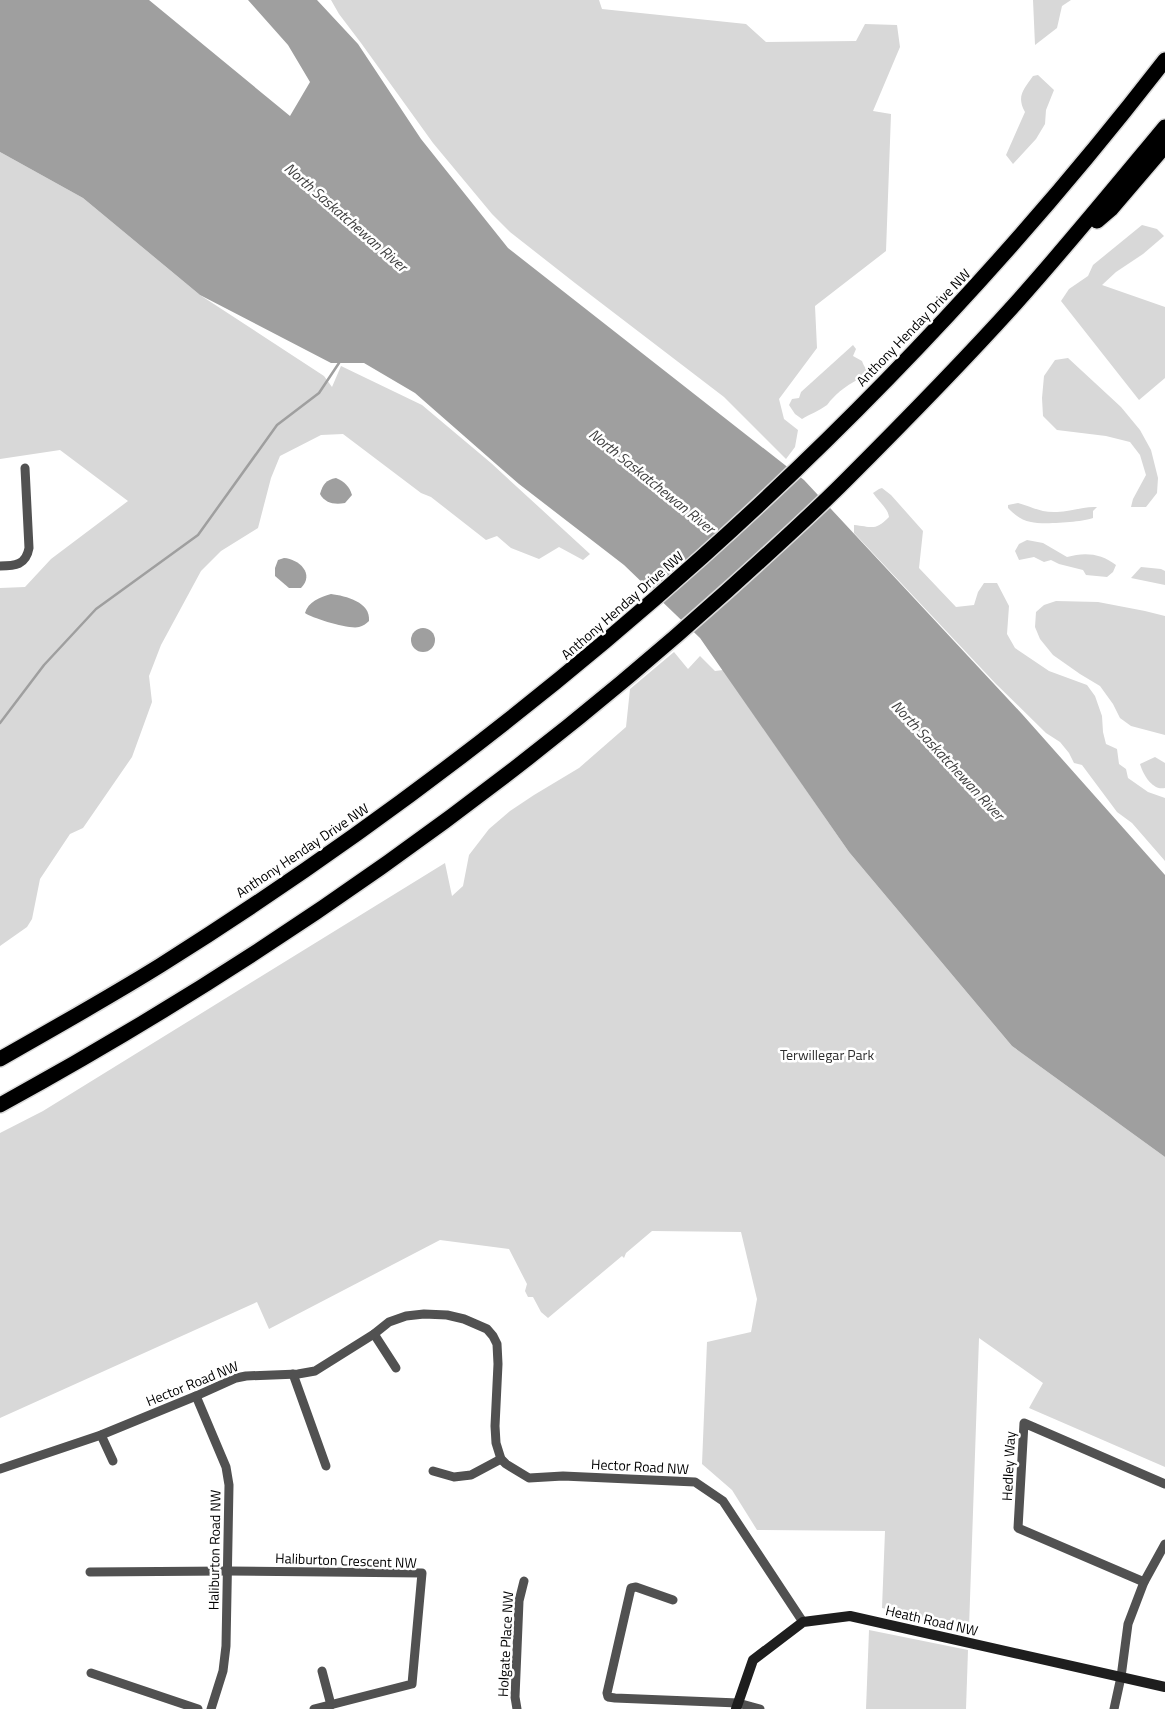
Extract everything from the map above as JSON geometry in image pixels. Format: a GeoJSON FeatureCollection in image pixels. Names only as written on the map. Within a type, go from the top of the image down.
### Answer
{"type":"FeatureCollection","features":[{"type":"Feature","properties":{"kind":"highway","name":"Anthony Henday Drive NW"},"geometry":{"type":"LineString","coordinates":[[0,1059],[161,965],[320,859],[441,773],[522,710],[650,603],[730,532],[812,455],[934,331],[1048,204],[1111,129],[1165,60]]}},
{"type":"Feature","properties":{"kind":"highway"},"geometry":{"type":"LineString","coordinates":[[0,1105],[184,999],[344,893],[486,790],[598,702],[681,633],[843,483],[981,341],[1059,253],[1165,127]]}},
{"type":"Feature","properties":{"kind":"highway"},"geometry":{"type":"LineString","coordinates":[[1059,253],[1111,209],[1165,146]]}},
{"type":"Feature","properties":{"kind":"street"},"geometry":{"type":"LineString","coordinates":[[0,566],[16,566],[22,563],[29,548],[25,468]]}},
{"type":"Feature","properties":{"kind":"street","name":"Hector Road NW"},"geometry":{"type":"LineString","coordinates":[[0,1469],[101,1434],[196,1396],[228,1381],[246,1376],[315,1371],[374,1334],[389,1322],[406,1316],[424,1314],[447,1315],[464,1319],[487,1329],[497,1344],[496,1443],[501,1459],[506,1464],[528,1478],[563,1476],[695,1482],[723,1500],[804,1622]]}},
{"type":"Feature","properties":{"kind":"street"},"geometry":{"type":"LineString","coordinates":[[374,1334],[396,1368]]}},
{"type":"Feature","properties":{"kind":"street"},"geometry":{"type":"LineString","coordinates":[[293,1374],[326,1466]]}},
{"type":"Feature","properties":{"kind":"street","name":"Haliburton Road NW"},"geometry":{"type":"LineString","coordinates":[[196,1396],[226,1466],[229,1485],[226,1646],[223,1671],[210,1709]]}},
{"type":"Feature","properties":{"kind":"street","name":"Hedley Way"},"geometry":{"type":"LineString","coordinates":[[1144,1582],[1018,1528],[1024,1423],[1165,1484]]}},
{"type":"Feature","properties":{"kind":"street"},"geometry":{"type":"LineString","coordinates":[[101,1434],[113,1461]]}},
{"type":"Feature","properties":{"kind":"street"},"geometry":{"type":"LineString","coordinates":[[432,1471],[454,1477],[470,1475],[501,1459]]}},
{"type":"Feature","properties":{"kind":"street"},"geometry":{"type":"LineString","coordinates":[[1114,1709],[1121,1677],[1128,1624],[1144,1582],[1165,1544]]}},
{"type":"Feature","properties":{"kind":"street"},"geometry":{"type":"LineString","coordinates":[[90,1572],[228,1571]]}},
{"type":"Feature","properties":{"kind":"street","name":"Haliburton Crescent NW"},"geometry":{"type":"LineString","coordinates":[[228,1571],[422,1573],[412,1684],[314,1709]]}},
{"type":"Feature","properties":{"kind":"street","name":"Holgate Place NW"},"geometry":{"type":"LineString","coordinates":[[516,1709],[514,1697],[519,1601],[524,1581]]}},
{"type":"Feature","properties":{"kind":"street"},"geometry":{"type":"LineString","coordinates":[[673,1600],[636,1587],[631,1588],[607,1693],[608,1697],[760,1709]]}},
{"type":"Feature","properties":{"kind":"street","name":"Heath Road NW"},"geometry":{"type":"LineString","coordinates":[[737,1706],[753,1660],[804,1622],[850,1616],[1165,1687]]}},
{"type":"Feature","properties":{"kind":"street"},"geometry":{"type":"LineString","coordinates":[[322,1671],[331,1705]]}},
{"type":"Feature","properties":{"kind":"street"},"geometry":{"type":"LineString","coordinates":[[91,1673],[198,1709]]}},
{"type":"Feature","properties":{"kind":"green space"},"geometry":{"type":"Polygon","coordinates":[[[331,0],[599,0],[602,9],[746,24],[766,42],[856,41],[865,24],[897,25],[900,47],[873,111],[891,114],[886,251],[815,306],[817,348],[779,399],[784,419],[798,430],[795,447],[786,459],[724,397],[510,232],[492,214],[433,143],[339,14],[331,0]]]}},
{"type":"Feature","properties":{"kind":"green space"},"geometry":{"type":"Polygon","coordinates":[[[1033,0],[1071,0],[1062,6],[1057,28],[1035,45],[1033,0]]]}},
{"type":"Feature","properties":{"kind":"green space"},"geometry":{"type":"Polygon","coordinates":[[[1038,75],[1054,90],[1046,110],[1045,124],[1036,139],[1013,164],[1006,155],[1025,112],[1021,101],[1022,93],[1033,76],[1038,75]]]}},
{"type":"Feature","properties":{"kind":"green space"},"geometry":{"type":"Polygon","coordinates":[[[0,152],[83,198],[200,295],[324,376],[332,387],[341,366],[422,405],[491,463],[590,554],[583,560],[559,547],[539,559],[511,548],[497,536],[486,540],[431,497],[421,493],[343,434],[321,435],[280,456],[271,478],[258,528],[221,551],[201,571],[161,645],[149,676],[152,702],[132,757],[83,828],[70,834],[40,879],[32,919],[27,927],[0,946],[0,588],[25,587],[51,559],[128,501],[60,450],[0,459],[0,152]]]}},
{"type":"Feature","properties":{"kind":"green space"},"geometry":{"type":"Polygon","coordinates":[[[1142,225],[1157,229],[1164,236],[1143,254],[1116,272],[1102,285],[1165,307],[1165,378],[1139,400],[1061,301],[1069,289],[1088,276],[1093,265],[1142,225]]]}},
{"type":"Feature","properties":{"kind":"green space"},"geometry":{"type":"Polygon","coordinates":[[[853,345],[856,349],[853,356],[862,361],[868,375],[844,388],[818,411],[802,419],[795,414],[789,405],[792,399],[799,398],[801,392],[853,345]]]}},
{"type":"Feature","properties":{"kind":"green space"},"geometry":{"type":"Polygon","coordinates":[[[1068,358],[1121,407],[1140,430],[1151,450],[1158,478],[1157,493],[1146,507],[1131,507],[1133,499],[1146,475],[1140,455],[1130,442],[1106,436],[1057,430],[1043,416],[1044,376],[1055,360],[1068,358]]]}},
{"type":"Feature","properties":{"kind":"green space"},"geometry":{"type":"Polygon","coordinates":[[[882,488],[891,495],[923,531],[919,568],[956,607],[974,605],[978,592],[984,583],[997,583],[1009,606],[1007,634],[1015,648],[1049,671],[1087,685],[1095,696],[1102,716],[1106,744],[1117,749],[1119,764],[1126,769],[1128,778],[1148,792],[1165,798],[1165,861],[1132,823],[1117,812],[1082,765],[1074,763],[1060,742],[1046,733],[996,684],[854,533],[854,525],[873,527],[889,517],[885,508],[873,493],[882,488]]]}},
{"type":"Feature","properties":{"kind":"green space"},"geometry":{"type":"Polygon","coordinates":[[[1018,503],[1042,511],[1052,512],[1097,507],[1093,511],[1093,518],[1062,523],[1036,523],[1021,519],[1008,508],[1008,505],[1018,503]]]}},
{"type":"Feature","properties":{"kind":"green space"},"geometry":{"type":"Polygon","coordinates":[[[1027,540],[1043,543],[1067,557],[1080,554],[1092,555],[1104,558],[1116,565],[1113,572],[1107,577],[1086,575],[1083,570],[1051,560],[1044,562],[1034,557],[1019,560],[1015,551],[1019,544],[1027,540]]]}},
{"type":"Feature","properties":{"kind":"green space"},"geometry":{"type":"Polygon","coordinates":[[[1141,567],[1165,571],[1165,585],[1131,578],[1141,567]]]}},
{"type":"Feature","properties":{"kind":"green space"},"geometry":{"type":"Polygon","coordinates":[[[1056,601],[1098,602],[1165,616],[1165,735],[1131,726],[1120,718],[1100,686],[1053,655],[1040,639],[1035,627],[1036,612],[1044,605],[1056,601]]]}},
{"type":"Feature","properties":{"kind":"green space","name":"Terwillegar Park"},"geometry":{"type":"Polygon","coordinates":[[[674,652],[688,669],[700,656],[715,671],[723,670],[849,852],[1012,1046],[1165,1157],[1165,1467],[1029,1408],[1043,1383],[979,1338],[969,1628],[882,1608],[885,1531],[757,1530],[732,1490],[702,1464],[707,1342],[751,1332],[757,1299],[741,1232],[652,1231],[626,1253],[624,1258],[622,1256],[548,1318],[541,1312],[533,1297],[528,1297],[525,1291],[527,1284],[509,1249],[440,1240],[269,1329],[257,1302],[0,1418],[0,1133],[43,1111],[445,863],[452,896],[463,886],[469,855],[489,829],[510,811],[579,768],[626,727],[630,689],[674,652]]]}},
{"type":"Feature","properties":{"kind":"green space"},"geometry":{"type":"Polygon","coordinates":[[[1155,757],[1165,763],[1165,788],[1156,787],[1152,784],[1143,772],[1140,764],[1155,757]]]}},
{"type":"Feature","properties":{"kind":"green space"},"geometry":{"type":"Polygon","coordinates":[[[869,1630],[968,1650],[966,1709],[866,1709],[869,1630]]]}},
{"type":"Feature","properties":{"kind":"water","name":"North Saskatchewan River"},"geometry":{"type":"Polygon","coordinates":[[[0,0],[149,0],[290,116],[310,82],[288,45],[248,0],[317,0],[358,44],[421,139],[508,248],[804,480],[1022,714],[1165,875],[1165,1157],[1012,1046],[849,852],[700,638],[624,565],[519,484],[415,393],[364,363],[331,363],[200,295],[83,198],[0,152],[0,0]]]}},
{"type":"Feature","properties":{"kind":"water"},"geometry":{"type":"Polygon","coordinates":[[[336,478],[350,489],[352,495],[345,503],[330,503],[320,494],[325,483],[336,478]]]}},
{"type":"Feature","properties":{"kind":"water"},"geometry":{"type":"Polygon","coordinates":[[[284,558],[300,564],[306,573],[305,583],[301,588],[289,588],[275,576],[278,560],[284,558]]]}},
{"type":"Feature","properties":{"kind":"water"},"geometry":{"type":"Polygon","coordinates":[[[331,594],[350,598],[362,605],[369,614],[369,621],[359,627],[348,627],[305,613],[312,603],[319,598],[331,594]]]}},
{"type":"Feature","properties":{"kind":"water"},"geometry":{"type":"Polygon","coordinates":[[[418,628],[428,628],[435,635],[435,645],[428,652],[418,652],[411,645],[411,635],[418,628]]]}},
{"type":"Feature","properties":{"kind":"waterway"},"geometry":{"type":"LineString","coordinates":[[0,723],[44,665],[96,609],[198,535],[277,425],[319,393],[339,363]]}}]}
